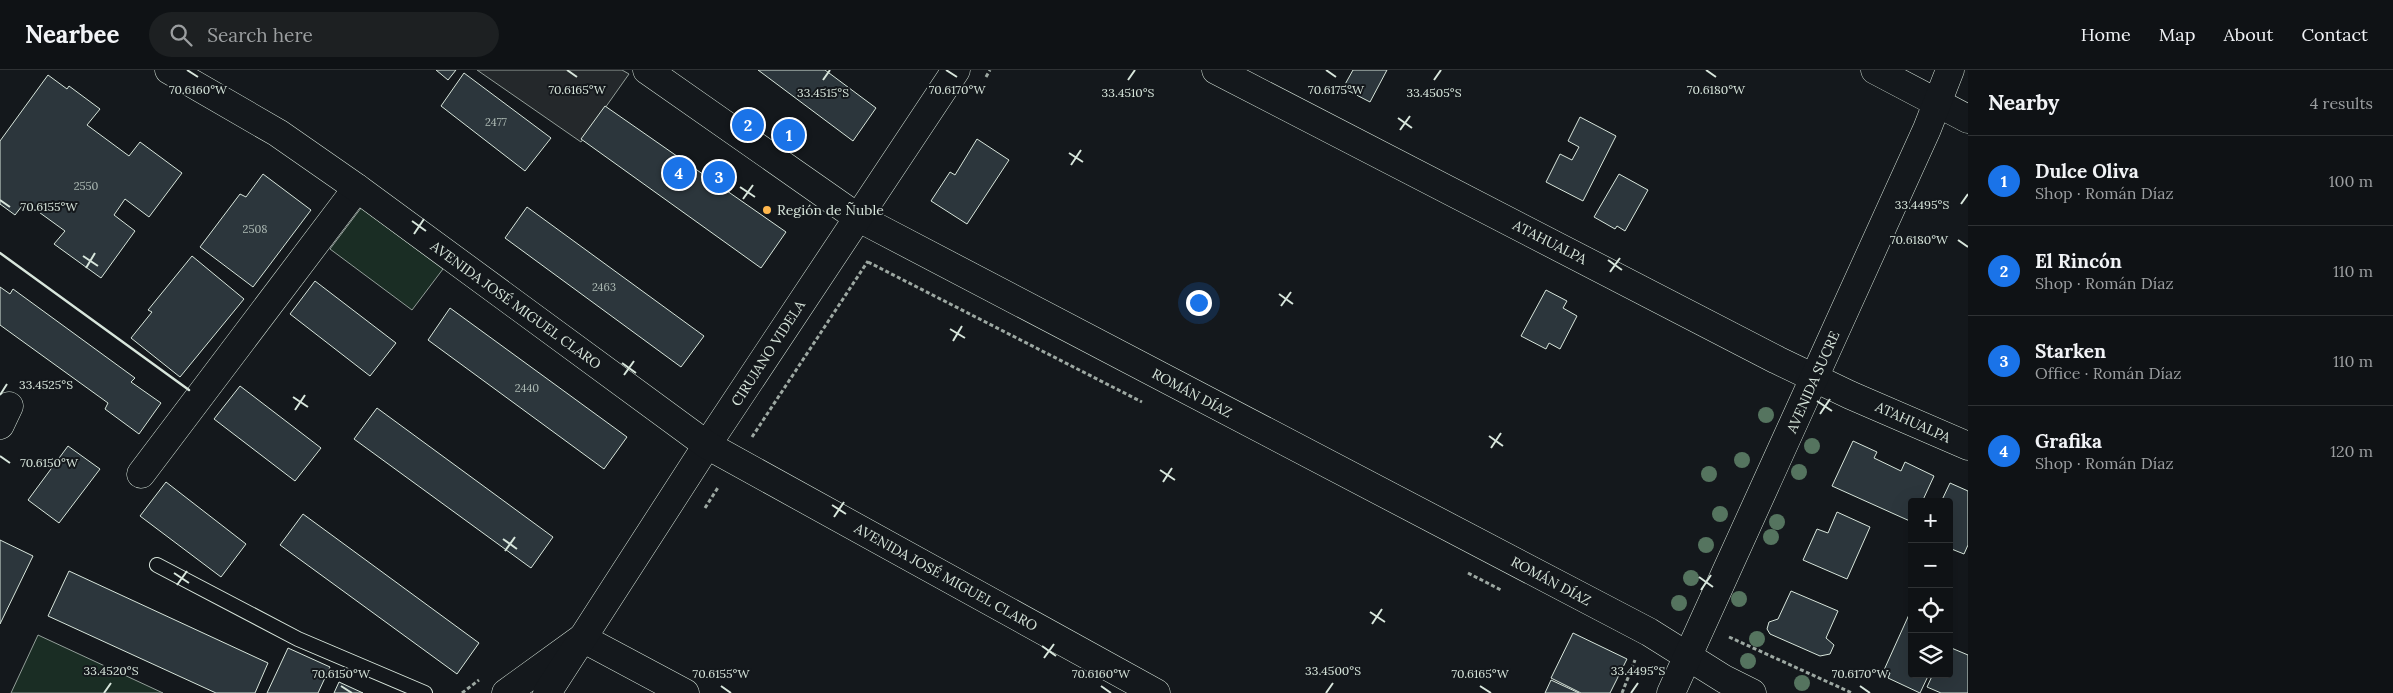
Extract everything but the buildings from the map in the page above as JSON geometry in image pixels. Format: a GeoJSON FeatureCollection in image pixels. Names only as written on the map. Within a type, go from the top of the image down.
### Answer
{"type":"FeatureCollection","features":[{"type":"Feature","properties":{"kind":"street","name":"AVENIDA JOSÉ MIGUEL CLARO"},"geometry":{"type":"LineString","coordinates":[[169,70],[278,133],[357,188],[707,446],[1156,693]]}},
{"type":"Feature","properties":{"kind":"street","name":"ROMÁN DÍAZ"},"geometry":{"type":"LineString","coordinates":[[647,70],[857,218],[1649,632],[1724,679],[1752,693]]}},
{"type":"Feature","properties":{"kind":"street","name":"CIRUJANO VIDELA"},"geometry":{"type":"LineString","coordinates":[[547,693],[707,446],[956,70]]}},
{"type":"Feature","properties":{"kind":"street","name":"ATAHUALPA"},"geometry":{"type":"LineString","coordinates":[[1216,70],[1815,378],[1968,446]]}},
{"type":"Feature","properties":{"kind":"street"},"geometry":{"type":"LineString","coordinates":[[1875,70],[1968,119]]}},
{"type":"Feature","properties":{"kind":"street","name":"AVENIDA SUCRE"},"geometry":{"type":"LineString","coordinates":[[1671,693],[1815,378],[1937,104],[1950,70]]}},
{"type":"Feature","properties":{"kind":"street"},"geometry":{"type":"LineString","coordinates":[[141,474],[357,188]]}},
{"type":"Feature","properties":{"kind":"street"},"geometry":{"type":"LineString","coordinates":[[582,638],[685,693]]}},
{"type":"Feature","properties":{"kind":"street","name":"CIRUJANO VIDELA"},"geometry":{"type":"LineString","coordinates":[[506,693],[582,638]]}},
{"type":"Feature","properties":{"kind":"lane"},"geometry":{"type":"LineString","coordinates":[[157,565],[298,639],[425,693]]}},
{"type":"Feature","properties":{"kind":"path"},"geometry":{"type":"LineString","coordinates":[[1702,624],[1852,693]]}},
{"type":"Feature","properties":{"kind":"path"},"geometry":{"type":"LineString","coordinates":[[1622,693],[1636,660]]}},
{"type":"Feature","properties":{"kind":"green space"},"geometry":{"type":"Polygon","coordinates":[[[361,208],[443,269],[412,310],[330,249],[361,208]]]}},
{"type":"Feature","properties":{"kind":"green space"},"geometry":{"type":"Polygon","coordinates":[[[38,635],[163,693],[11,693],[38,635]]]}},
{"type":"Feature","properties":{"kind":"shaded area"},"geometry":{"type":"Polygon","coordinates":[[[477,70],[622,70],[629,74],[581,142],[477,70]]]}},
{"type":"Feature","properties":{"kind":"wall"},"geometry":{"type":"LineString","coordinates":[[0,253],[189,390]]}},
{"type":"Feature","properties":{"kind":"place","name":"El Rincón"},"geometry":{"type":"Point","coordinates":[748,125]}},
{"type":"Feature","properties":{"kind":"place","name":"Dulce Oliva"},"geometry":{"type":"Point","coordinates":[789,135]}},
{"type":"Feature","properties":{"kind":"place","name":"Grafika"},"geometry":{"type":"Point","coordinates":[679,173]}},
{"type":"Feature","properties":{"kind":"place","name":"Starken"},"geometry":{"type":"Point","coordinates":[719,177]}},
{"type":"Feature","properties":{"kind":"place","name":"Región de Ñuble"},"geometry":{"type":"Point","coordinates":[767,210]}}]}
